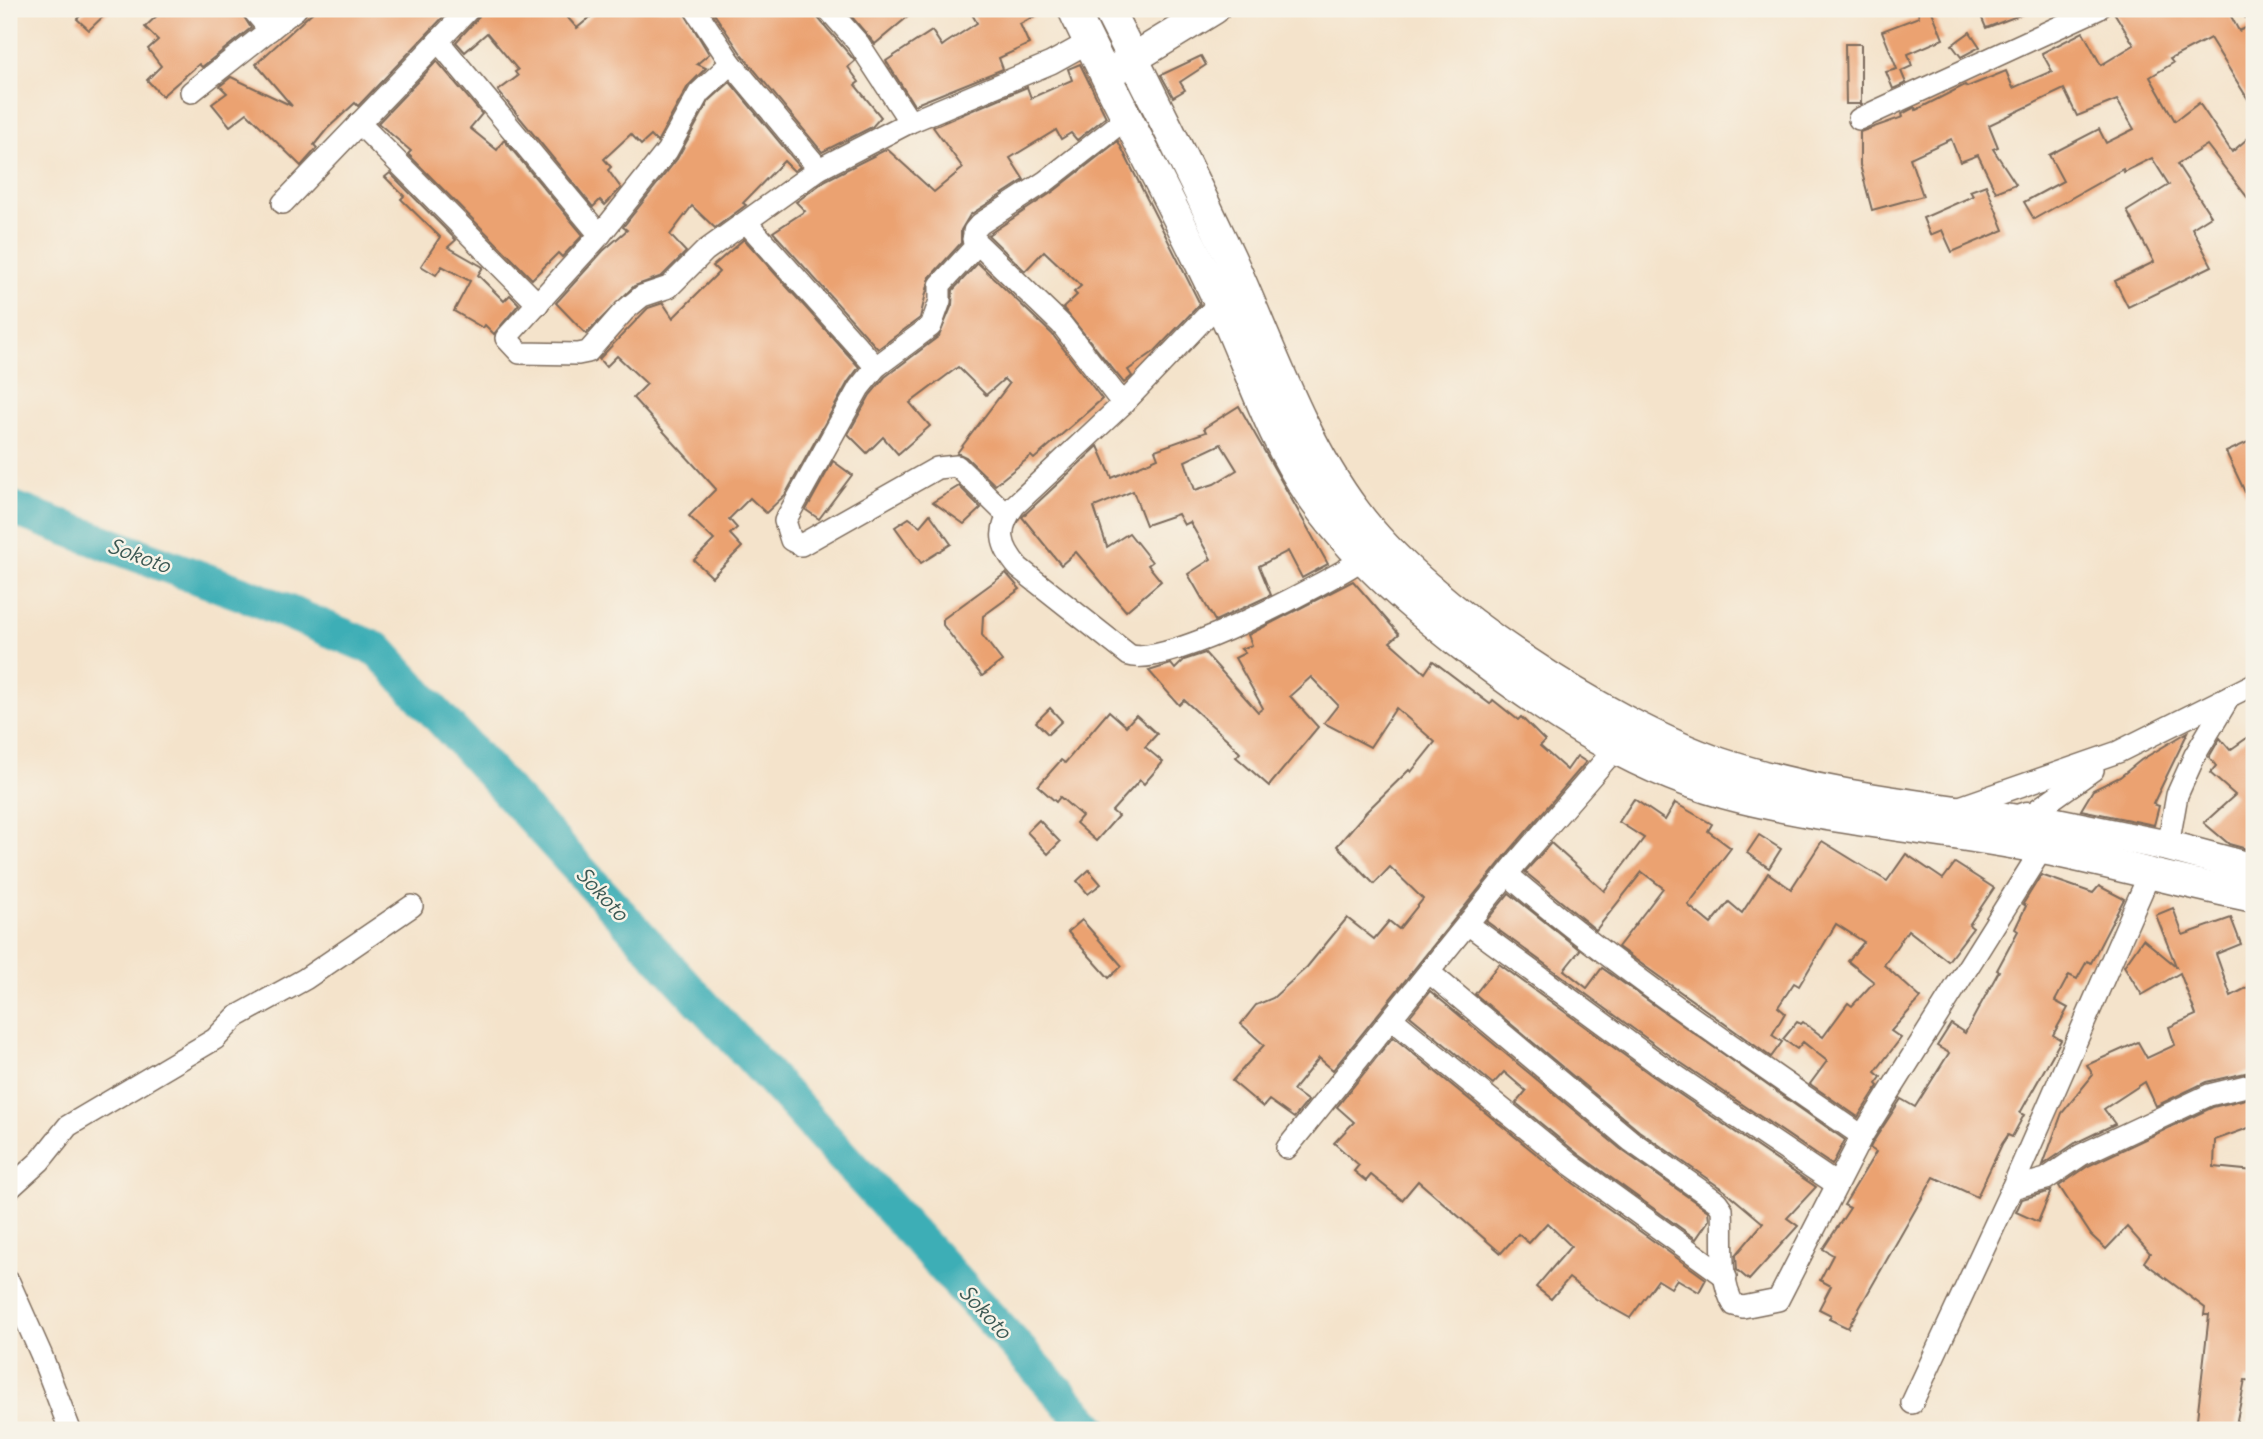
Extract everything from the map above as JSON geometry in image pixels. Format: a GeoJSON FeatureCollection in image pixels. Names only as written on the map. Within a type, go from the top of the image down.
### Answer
{"type":"FeatureCollection","features":[{"type":"Feature","properties":{"kind":"street"},"geometry":{"type":"LineString","coordinates":[[253,9],[270,30]]}},
{"type":"Feature","properties":{"kind":"street"},"geometry":{"type":"LineString","coordinates":[[191,93],[296,9]]}},
{"type":"Feature","properties":{"kind":"street"},"geometry":{"type":"LineString","coordinates":[[284,203],[469,9]]}},
{"type":"Feature","properties":{"kind":"street"},"geometry":{"type":"LineString","coordinates":[[695,9],[731,64],[819,169]]}},
{"type":"Feature","properties":{"kind":"street"},"geometry":{"type":"LineString","coordinates":[[828,9],[859,44],[910,122]]}},
{"type":"Feature","properties":{"kind":"street"},"geometry":{"type":"LineString","coordinates":[[1073,9],[1220,303],[1285,452],[1333,527],[1422,614],[1527,696],[1615,749],[1686,781],[1741,798],[1846,818],[2042,849],[2254,897]]}},
{"type":"Feature","properties":{"kind":"street"},"geometry":{"type":"LineString","coordinates":[[1108,9],[1230,257],[1287,388],[1334,480],[1373,534],[1479,629],[1610,713],[1719,762],[1806,785],[2018,820],[2027,817],[2118,752]]}},
{"type":"Feature","properties":{"kind":"street"},"geometry":{"type":"LineString","coordinates":[[1107,74],[1214,9]]}},
{"type":"Feature","properties":{"kind":"street"},"geometry":{"type":"LineString","coordinates":[[1859,119],[2098,9]]}},
{"type":"Feature","properties":{"kind":"street"},"geometry":{"type":"LineString","coordinates":[[438,41],[600,235]]}},
{"type":"Feature","properties":{"kind":"street"},"geometry":{"type":"LineString","coordinates":[[731,64],[699,93],[667,151],[600,235],[506,338],[513,349],[520,353],[583,354],[642,296],[669,287],[705,251],[819,169],[910,122],[1051,63],[1088,41]]}},
{"type":"Feature","properties":{"kind":"street"},"geometry":{"type":"LineString","coordinates":[[1007,515],[957,466],[950,464],[937,468],[801,545],[792,540],[785,522],[859,388],[876,367],[931,326],[940,301],[940,285],[974,248],[973,239],[980,224],[1046,181],[1128,117]]}},
{"type":"Feature","properties":{"kind":"street"},"geometry":{"type":"LineString","coordinates":[[359,123],[538,304]]}},
{"type":"Feature","properties":{"kind":"street"},"geometry":{"type":"LineString","coordinates":[[746,222],[876,367]]}},
{"type":"Feature","properties":{"kind":"street"},"geometry":{"type":"LineString","coordinates":[[973,239],[1062,325],[1123,404]]}},
{"type":"Feature","properties":{"kind":"street"},"geometry":{"type":"LineString","coordinates":[[1220,303],[1123,404],[1007,515],[1002,535],[1005,551],[1019,568],[1129,655],[1139,659],[1191,644],[1248,620],[1339,575],[1363,559]]}},
{"type":"Feature","properties":{"kind":"street"},"geometry":{"type":"LineString","coordinates":[[1952,810],[2118,752],[2254,684]]}},
{"type":"Feature","properties":{"kind":"street"},"geometry":{"type":"LineString","coordinates":[[2168,846],[2177,795],[2195,755],[2230,696]]}},
{"type":"Feature","properties":{"kind":"street"},"geometry":{"type":"LineString","coordinates":[[1287,1148],[1507,875],[1615,749]]}},
{"type":"Feature","properties":{"kind":"street"},"geometry":{"type":"LineString","coordinates":[[2027,817],[2168,846],[2254,869]]}},
{"type":"Feature","properties":{"kind":"street"},"geometry":{"type":"LineString","coordinates":[[1430,973],[1632,1141],[1717,1202],[1722,1209],[1726,1277],[1729,1297],[1734,1305],[1743,1307],[1778,1300],[1862,1136],[2042,849]]}},
{"type":"Feature","properties":{"kind":"street"},"geometry":{"type":"LineString","coordinates":[[1507,875],[1570,928],[1862,1136]]}},
{"type":"Feature","properties":{"kind":"street"},"geometry":{"type":"LineString","coordinates":[[1912,1403],[2012,1188],[2149,875]]}},
{"type":"Feature","properties":{"kind":"street"},"geometry":{"type":"LineString","coordinates":[[9,1189],[40,1161],[68,1126],[215,1039],[236,1017],[304,979],[412,906]]}},
{"type":"Feature","properties":{"kind":"street"},"geometry":{"type":"LineString","coordinates":[[1469,925],[1657,1063],[1836,1184]]}},
{"type":"Feature","properties":{"kind":"street"},"geometry":{"type":"LineString","coordinates":[[1392,1019],[1570,1164],[1726,1277]]}},
{"type":"Feature","properties":{"kind":"street"},"geometry":{"type":"LineString","coordinates":[[2012,1188],[2046,1178],[2081,1155],[2209,1095],[2254,1084]]}},
{"type":"Feature","properties":{"kind":"street"},"geometry":{"type":"LineString","coordinates":[[9,1282],[41,1354],[70,1430]]}},
{"type":"Feature","properties":{"kind":"building"},"geometry":{"type":"Polygon","coordinates":[[[87,9],[111,9],[89,30],[77,19],[87,9]]]}},
{"type":"Feature","properties":{"kind":"building"},"geometry":{"type":"Polygon","coordinates":[[[164,9],[239,9],[251,28],[202,67],[199,64],[162,96],[147,80],[161,66],[148,49],[158,40],[145,27],[164,9]]]}},
{"type":"Feature","properties":{"kind":"building"},"geometry":{"type":"Polygon","coordinates":[[[316,9],[449,11],[358,106],[355,103],[327,129],[314,145],[317,148],[301,166],[247,113],[230,126],[212,104],[227,93],[220,86],[231,77],[292,106],[256,64],[316,9]]]}},
{"type":"Feature","properties":{"kind":"building"},"geometry":{"type":"Polygon","coordinates":[[[482,9],[560,9],[577,28],[600,9],[682,9],[709,54],[697,64],[706,68],[688,86],[657,142],[651,136],[641,145],[631,134],[604,159],[611,167],[608,170],[621,188],[605,205],[600,200],[593,207],[498,91],[518,76],[515,72],[518,70],[487,33],[465,52],[456,42],[478,18],[482,9]]]}},
{"type":"Feature","properties":{"kind":"building"},"geometry":{"type":"Polygon","coordinates":[[[711,9],[815,9],[818,18],[855,61],[848,67],[859,82],[855,85],[881,117],[872,127],[822,152],[742,55],[711,9]]]}},
{"type":"Feature","properties":{"kind":"building"},"geometry":{"type":"Polygon","coordinates":[[[845,9],[917,9],[875,44],[845,9]]]}},
{"type":"Feature","properties":{"kind":"building"},"geometry":{"type":"Polygon","coordinates":[[[969,9],[1048,9],[1020,24],[1029,44],[999,58],[1003,69],[914,105],[886,61],[932,31],[942,46],[977,23],[969,9]]]}},
{"type":"Feature","properties":{"kind":"building"},"geometry":{"type":"Polygon","coordinates":[[[1917,9],[1931,9],[1943,39],[1908,54],[1912,66],[1901,71],[1906,83],[1893,89],[1886,72],[1897,69],[1882,31],[1919,17],[1917,9]]]}},
{"type":"Feature","properties":{"kind":"building"},"geometry":{"type":"Polygon","coordinates":[[[1978,9],[2033,9],[2033,10],[1986,28],[1978,9]]]}},
{"type":"Feature","properties":{"kind":"building"},"geometry":{"type":"Polygon","coordinates":[[[2112,9],[2227,9],[2239,31],[2254,24],[2254,109],[2210,38],[2170,59],[2173,63],[2150,77],[2175,121],[2199,103],[2232,152],[2254,133],[2254,206],[2207,145],[2177,164],[2211,216],[2192,228],[2212,266],[2128,307],[2115,281],[2154,262],[2127,211],[2169,185],[2152,158],[2124,172],[2123,169],[2034,219],[2024,202],[2063,181],[2049,155],[2099,129],[2106,143],[2134,129],[2117,100],[2077,116],[2064,89],[1989,125],[1998,147],[1993,149],[2016,184],[1996,192],[1978,155],[1960,162],[1951,139],[1910,158],[1923,196],[1872,210],[1860,165],[1860,132],[1903,117],[1902,114],[1915,107],[1916,110],[1965,85],[1967,87],[2006,71],[2013,88],[2052,71],[2042,53],[2083,32],[2101,65],[2134,45],[2112,9]]]}},
{"type":"Feature","properties":{"kind":"building"},"geometry":{"type":"Polygon","coordinates":[[[1970,32],[1980,47],[1961,57],[1952,45],[1970,32]]]}},
{"type":"Feature","properties":{"kind":"building"},"geometry":{"type":"Polygon","coordinates":[[[1845,44],[1861,44],[1861,104],[1846,104],[1845,44]]]}},
{"type":"Feature","properties":{"kind":"building"},"geometry":{"type":"Polygon","coordinates":[[[1201,56],[1206,65],[1180,82],[1185,90],[1173,97],[1161,75],[1201,56]]]}},
{"type":"Feature","properties":{"kind":"building"},"geometry":{"type":"Polygon","coordinates":[[[437,61],[482,114],[470,128],[497,150],[504,140],[583,235],[562,257],[558,253],[532,279],[408,154],[411,151],[378,123],[437,61]]]}},
{"type":"Feature","properties":{"kind":"building"},"geometry":{"type":"Polygon","coordinates":[[[1080,64],[1106,117],[1077,140],[1071,133],[1061,139],[1056,130],[1010,158],[1024,180],[970,215],[961,230],[961,243],[930,277],[920,318],[878,349],[773,232],[805,211],[796,202],[826,180],[887,149],[934,192],[963,168],[933,127],[1027,87],[1031,98],[1072,80],[1068,69],[1080,64]]]}},
{"type":"Feature","properties":{"kind":"building"},"geometry":{"type":"Polygon","coordinates":[[[730,82],[800,167],[794,171],[784,161],[743,203],[746,205],[715,228],[692,206],[670,235],[686,252],[662,276],[634,286],[586,334],[556,303],[603,251],[627,230],[623,227],[677,159],[709,101],[730,82]]]}},
{"type":"Feature","properties":{"kind":"building"},"geometry":{"type":"Polygon","coordinates":[[[1118,141],[1200,304],[1155,351],[1128,370],[1132,376],[1124,383],[1063,308],[1077,295],[1074,292],[1081,286],[1044,251],[1025,271],[988,235],[1054,191],[1118,141]]]}},
{"type":"Feature","properties":{"kind":"building"},"geometry":{"type":"Polygon","coordinates":[[[390,173],[456,240],[448,247],[483,267],[478,275],[504,301],[510,295],[519,304],[494,334],[485,325],[483,328],[454,311],[470,281],[442,266],[436,275],[421,266],[440,237],[401,199],[404,196],[385,177],[390,173]]]}},
{"type":"Feature","properties":{"kind":"building"},"geometry":{"type":"Polygon","coordinates":[[[1986,185],[2004,230],[1952,252],[1942,230],[1930,235],[1923,218],[1973,196],[1970,191],[1986,185]]]}},
{"type":"Feature","properties":{"kind":"building"},"geometry":{"type":"Polygon","coordinates":[[[744,239],[859,367],[785,495],[766,513],[750,498],[729,519],[737,528],[730,534],[742,547],[712,577],[694,560],[714,540],[689,516],[716,489],[633,398],[647,384],[617,356],[606,367],[599,359],[648,308],[663,303],[673,318],[719,272],[713,266],[744,239]]]}},
{"type":"Feature","properties":{"kind":"building"},"geometry":{"type":"Polygon","coordinates":[[[978,263],[1052,334],[1102,399],[1034,459],[1031,456],[995,485],[966,457],[957,453],[1009,384],[1004,379],[986,395],[958,367],[910,403],[930,426],[898,454],[883,437],[867,453],[848,434],[870,395],[885,377],[939,336],[952,305],[953,290],[978,263]]]}},
{"type":"Feature","properties":{"kind":"building"},"geometry":{"type":"Polygon","coordinates":[[[1239,406],[1328,564],[1302,578],[1288,551],[1259,566],[1271,595],[1215,621],[1188,574],[1211,559],[1190,522],[1184,525],[1178,514],[1146,525],[1133,491],[1094,507],[1107,547],[1129,533],[1152,562],[1148,565],[1161,581],[1126,611],[1076,552],[1061,565],[1022,517],[1098,446],[1112,478],[1158,458],[1155,450],[1206,432],[1204,428],[1239,406]],[[1221,444],[1185,461],[1195,490],[1214,484],[1237,470],[1221,444]]]}},
{"type":"Feature","properties":{"kind":"building"},"geometry":{"type":"Polygon","coordinates":[[[2248,442],[2254,456],[2254,511],[2226,452],[2248,442]]]}},
{"type":"Feature","properties":{"kind":"building"},"geometry":{"type":"Polygon","coordinates":[[[833,461],[852,475],[819,519],[806,510],[833,461]]]}},
{"type":"Feature","properties":{"kind":"building"},"geometry":{"type":"Polygon","coordinates":[[[959,486],[981,508],[964,524],[933,502],[959,486]]]}},
{"type":"Feature","properties":{"kind":"building"},"geometry":{"type":"Polygon","coordinates":[[[930,514],[951,544],[921,563],[895,527],[909,518],[920,526],[930,514]]]}},
{"type":"Feature","properties":{"kind":"building"},"geometry":{"type":"Polygon","coordinates":[[[1006,573],[1020,589],[983,616],[982,635],[1002,661],[982,676],[943,625],[943,619],[1006,573]]]}},
{"type":"Feature","properties":{"kind":"building"},"geometry":{"type":"Polygon","coordinates":[[[1353,581],[1399,634],[1390,642],[1425,673],[1433,661],[1490,704],[1493,700],[1518,720],[1521,717],[1545,741],[1540,746],[1567,770],[1577,756],[1586,762],[1507,854],[1333,1070],[1319,1058],[1293,1090],[1308,1101],[1294,1118],[1269,1100],[1263,1107],[1232,1081],[1264,1045],[1241,1024],[1256,1005],[1273,998],[1307,967],[1347,918],[1374,939],[1389,921],[1399,929],[1423,899],[1390,867],[1374,884],[1337,846],[1366,812],[1409,770],[1411,772],[1435,742],[1396,708],[1370,747],[1324,723],[1338,705],[1311,677],[1290,696],[1318,727],[1269,786],[1236,757],[1240,753],[1229,741],[1184,700],[1179,705],[1149,671],[1171,664],[1175,669],[1184,660],[1205,653],[1258,712],[1263,708],[1235,658],[1245,653],[1241,649],[1252,645],[1248,635],[1353,581]]]}},
{"type":"Feature","properties":{"kind":"building"},"geometry":{"type":"Polygon","coordinates":[[[1050,708],[1062,721],[1048,734],[1036,722],[1050,708]]]}},
{"type":"Feature","properties":{"kind":"building"},"geometry":{"type":"Polygon","coordinates":[[[1109,711],[1126,726],[1136,715],[1157,734],[1145,747],[1163,762],[1144,784],[1140,780],[1112,811],[1118,816],[1096,841],[1076,823],[1082,816],[1060,797],[1056,802],[1038,786],[1061,760],[1065,763],[1109,711]]]}},
{"type":"Feature","properties":{"kind":"building"},"geometry":{"type":"Polygon","coordinates":[[[2188,732],[2153,804],[2159,806],[2154,825],[2081,810],[2093,790],[2120,777],[2141,760],[2188,732]]]}},
{"type":"Feature","properties":{"kind":"building"},"geometry":{"type":"Polygon","coordinates":[[[2254,733],[2254,851],[2229,844],[2204,823],[2235,795],[2210,773],[2216,766],[2209,757],[2220,738],[2230,750],[2254,733]]]}},
{"type":"Feature","properties":{"kind":"building"},"geometry":{"type":"Polygon","coordinates":[[[1634,799],[1665,820],[1675,803],[1712,824],[1708,831],[1731,848],[1688,905],[1711,924],[1729,902],[1742,913],[1768,873],[1791,889],[1822,841],[1887,881],[1906,854],[1943,879],[1955,863],[1994,888],[1969,925],[1973,928],[1948,961],[1908,930],[1884,965],[1921,998],[1891,1031],[1901,1038],[1875,1072],[1881,1077],[1876,1084],[1878,1086],[1858,1117],[1810,1084],[1827,1061],[1803,1042],[1797,1049],[1783,1039],[1797,1022],[1803,1022],[1823,1037],[1848,1003],[1852,1006],[1874,982],[1848,961],[1864,942],[1836,924],[1799,986],[1794,983],[1778,1007],[1785,1013],[1772,1035],[1782,1042],[1771,1057],[1618,947],[1663,888],[1642,872],[1596,930],[1525,872],[1551,843],[1604,891],[1644,838],[1619,822],[1634,799]]]}},
{"type":"Feature","properties":{"kind":"building"},"geometry":{"type":"Polygon","coordinates":[[[1039,820],[1060,842],[1048,854],[1027,832],[1039,820]]]}},
{"type":"Feature","properties":{"kind":"building"},"geometry":{"type":"Polygon","coordinates":[[[1759,835],[1781,849],[1769,868],[1747,853],[1759,835]]]}},
{"type":"Feature","properties":{"kind":"building"},"geometry":{"type":"Polygon","coordinates":[[[1089,870],[1101,884],[1088,894],[1077,881],[1089,870]]]}},
{"type":"Feature","properties":{"kind":"building"},"geometry":{"type":"Polygon","coordinates":[[[2041,875],[2093,893],[2099,886],[2124,899],[2091,963],[2087,961],[2077,979],[2069,975],[2055,1001],[2068,1008],[2053,1035],[2061,1040],[2020,1113],[2024,1115],[2012,1137],[2008,1135],[2002,1144],[1977,1197],[1934,1177],[1848,1328],[1829,1319],[1831,1315],[1819,1309],[1831,1286],[1820,1280],[1833,1255],[1823,1249],[1850,1208],[1844,1205],[1876,1152],[1870,1148],[1901,1099],[1915,1107],[1949,1053],[1937,1046],[1951,1024],[1965,1033],[1999,971],[1997,970],[2018,931],[2015,929],[2026,906],[2023,904],[2041,875]]]}},
{"type":"Feature","properties":{"kind":"building"},"geometry":{"type":"Polygon","coordinates":[[[1509,893],[1580,950],[1564,970],[1587,988],[1602,968],[1845,1140],[1832,1165],[1665,1052],[1486,921],[1509,893]]]}},
{"type":"Feature","properties":{"kind":"building"},"geometry":{"type":"Polygon","coordinates":[[[2173,908],[2183,935],[2231,918],[2241,944],[2216,954],[2231,996],[2254,984],[2254,1071],[2206,1082],[2156,1106],[2145,1082],[2104,1109],[2115,1124],[2075,1143],[2043,1165],[2062,1113],[2093,1075],[2087,1065],[2138,1042],[2147,1058],[2175,1045],[2169,1027],[2196,1015],[2180,973],[2142,995],[2124,966],[2143,939],[2176,966],[2156,915],[2173,908]]]}},
{"type":"Feature","properties":{"kind":"building"},"geometry":{"type":"Polygon","coordinates":[[[1082,920],[1122,966],[1109,978],[1068,932],[1082,920]]]}},
{"type":"Feature","properties":{"kind":"building"},"geometry":{"type":"Polygon","coordinates":[[[1499,964],[1650,1074],[1816,1187],[1787,1218],[1798,1226],[1749,1280],[1737,1270],[1736,1255],[1763,1223],[1725,1191],[1639,1131],[1475,994],[1499,964]]]}},
{"type":"Feature","properties":{"kind":"building"},"geometry":{"type":"Polygon","coordinates":[[[1430,991],[1623,1151],[1708,1211],[1709,1220],[1696,1239],[1578,1154],[1516,1103],[1526,1091],[1504,1072],[1493,1084],[1410,1016],[1430,991]]]}},
{"type":"Feature","properties":{"kind":"building"},"geometry":{"type":"Polygon","coordinates":[[[1393,1037],[1562,1175],[1706,1279],[1699,1292],[1677,1279],[1671,1288],[1658,1280],[1630,1318],[1596,1299],[1569,1278],[1551,1299],[1536,1287],[1571,1246],[1547,1223],[1529,1243],[1518,1234],[1501,1253],[1418,1181],[1402,1200],[1371,1175],[1366,1181],[1354,1171],[1359,1165],[1334,1143],[1354,1122],[1337,1107],[1393,1037]]]}},
{"type":"Feature","properties":{"kind":"building"},"geometry":{"type":"Polygon","coordinates":[[[2254,1097],[2254,1126],[2215,1140],[2214,1167],[2254,1171],[2254,1381],[2245,1380],[2235,1430],[2196,1428],[2209,1315],[2204,1315],[2205,1308],[2144,1262],[2150,1253],[2127,1227],[2106,1249],[2091,1235],[2059,1186],[2088,1166],[2213,1107],[2254,1097]]]}},
{"type":"Feature","properties":{"kind":"building"},"geometry":{"type":"Polygon","coordinates":[[[2051,1191],[2038,1222],[2016,1212],[2022,1199],[2051,1191]]]}},
{"type":"Feature","properties":{"kind":"waterway","name":"Sokoto"},"geometry":{"type":"LineString","coordinates":[[9,507],[254,598],[378,650],[1093,1430]]}}]}
